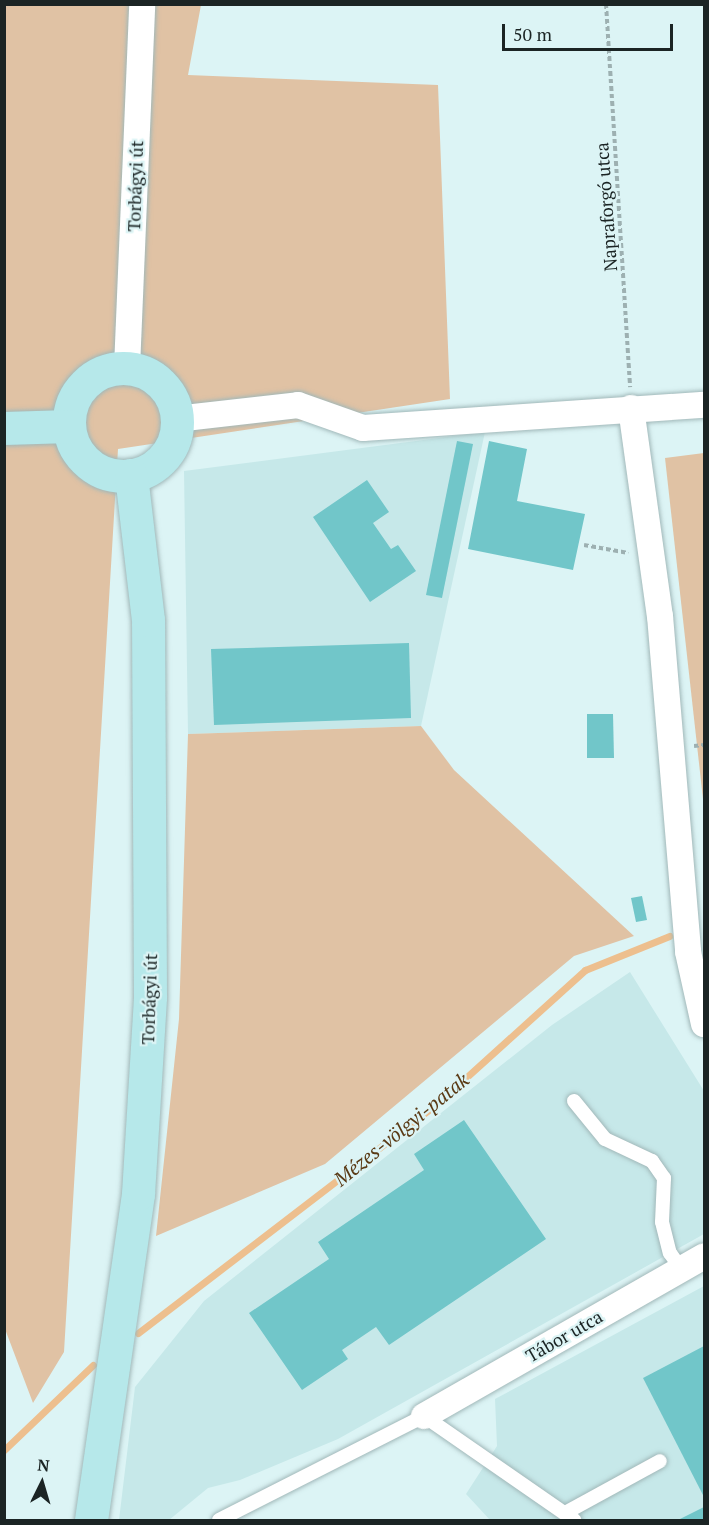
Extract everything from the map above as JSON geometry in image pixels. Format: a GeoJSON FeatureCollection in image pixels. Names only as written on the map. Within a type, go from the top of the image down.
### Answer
{"type":"FeatureCollection","features":[{"type":"Feature","properties":{"kind":"street","name":"Torbágyi út"},"geometry":{"type":"LineString","coordinates":[[127,368],[142,4]]}},
{"type":"Feature","properties":{"kind":"street"},"geometry":{"type":"LineString","coordinates":[[127,368],[144,373],[164,388],[176,420],[169,451],[148,470],[131,475],[102,472],[87,463],[76,450],[69,426],[72,405],[89,380],[127,368]]}},
{"type":"Feature","properties":{"kind":"street"},"geometry":{"type":"LineString","coordinates":[[176,420],[298,405],[363,428],[631,408],[705,405]]}},
{"type":"Feature","properties":{"kind":"street"},"geometry":{"type":"LineString","coordinates":[[631,408],[652,558],[705,1024]]}},
{"type":"Feature","properties":{"kind":"street"},"geometry":{"type":"LineString","coordinates":[[4,428],[69,426]]}},
{"type":"Feature","properties":{"kind":"street","name":"Torbágyi út"},"geometry":{"type":"LineString","coordinates":[[90,1521],[138,1194],[150,996],[147,620],[131,475]]}},
{"type":"Feature","properties":{"kind":"street","name":"Tábor utca"},"geometry":{"type":"LineString","coordinates":[[424,1416],[705,1256]]}},
{"type":"Feature","properties":{"kind":"lane"},"geometry":{"type":"LineString","coordinates":[[574,1101],[605,1139],[652,1161],[664,1178],[662,1222],[670,1253],[681,1269]]}},
{"type":"Feature","properties":{"kind":"lane"},"geometry":{"type":"LineString","coordinates":[[219,1521],[424,1416],[570,1517],[660,1461]]}},
{"type":"Feature","properties":{"kind":"path","name":"Napraforgó utca"},"geometry":{"type":"LineString","coordinates":[[606,4],[631,408]]}},
{"type":"Feature","properties":{"kind":"path"},"geometry":{"type":"LineString","coordinates":[[584,545],[652,558]]}},
{"type":"Feature","properties":{"kind":"shaded area"},"geometry":{"type":"Polygon","coordinates":[[[5,5],[201,5],[188,75],[438,85],[450,399],[118,449],[64,1352],[33,1403],[5,1329],[5,5]]]}},
{"type":"Feature","properties":{"kind":"shaded area"},"geometry":{"type":"Polygon","coordinates":[[[485,432],[421,726],[188,734],[184,471],[485,432]]]}},
{"type":"Feature","properties":{"kind":"shaded area"},"geometry":{"type":"Polygon","coordinates":[[[704,453],[704,808],[665,458],[704,453]]]}},
{"type":"Feature","properties":{"kind":"shaded area"},"geometry":{"type":"Polygon","coordinates":[[[421,726],[454,770],[634,936],[574,956],[325,1164],[156,1236],[179,1019],[188,734],[421,726]]]}},
{"type":"Feature","properties":{"kind":"shaded area"},"geometry":{"type":"Polygon","coordinates":[[[630,972],[704,1091],[704,1234],[338,1439],[240,1480],[208,1488],[169,1520],[119,1520],[135,1387],[204,1301],[552,1025],[630,972]]]}},
{"type":"Feature","properties":{"kind":"shaded area"},"geometry":{"type":"Polygon","coordinates":[[[704,1286],[704,1520],[490,1520],[466,1494],[497,1446],[495,1399],[704,1286]]]}},
{"type":"Feature","properties":{"kind":"building"},"geometry":{"type":"Polygon","coordinates":[[[457,441],[473,444],[442,598],[426,595],[457,441]]]}},
{"type":"Feature","properties":{"kind":"building"},"geometry":{"type":"Polygon","coordinates":[[[489,441],[527,449],[517,501],[585,514],[573,570],[468,549],[489,441]]]}},
{"type":"Feature","properties":{"kind":"building"},"geometry":{"type":"Polygon","coordinates":[[[367,480],[389,512],[373,523],[391,549],[398,545],[416,571],[370,602],[313,517],[367,480]]]}},
{"type":"Feature","properties":{"kind":"building"},"geometry":{"type":"Polygon","coordinates":[[[409,643],[411,718],[214,725],[211,649],[409,643]]]}},
{"type":"Feature","properties":{"kind":"building"},"geometry":{"type":"Polygon","coordinates":[[[587,714],[613,714],[614,758],[587,758],[587,714]]]}},
{"type":"Feature","properties":{"kind":"building"},"geometry":{"type":"Polygon","coordinates":[[[642,896],[647,920],[636,922],[631,898],[642,896]]]}},
{"type":"Feature","properties":{"kind":"building"},"geometry":{"type":"Polygon","coordinates":[[[464,1120],[546,1239],[389,1345],[376,1327],[342,1350],[348,1359],[302,1390],[249,1313],[329,1259],[318,1242],[424,1170],[414,1154],[464,1120]]]}},
{"type":"Feature","properties":{"kind":"building"},"geometry":{"type":"Polygon","coordinates":[[[704,1346],[704,1497],[643,1378],[704,1346]]]}},
{"type":"Feature","properties":{"kind":"building"},"geometry":{"type":"Polygon","coordinates":[[[704,1507],[704,1520],[678,1520],[704,1507]]]}},
{"type":"Feature","properties":{"kind":"waterway","name":"Mézes-völgyi-patak"},"geometry":{"type":"LineString","coordinates":[[138,1333],[439,1102],[585,970],[669,936]]}},
{"type":"Feature","properties":{"kind":"waterway","name":"Mézes-völgyi-patak"},"geometry":{"type":"LineString","coordinates":[[4,1450],[93,1365]]}}]}
